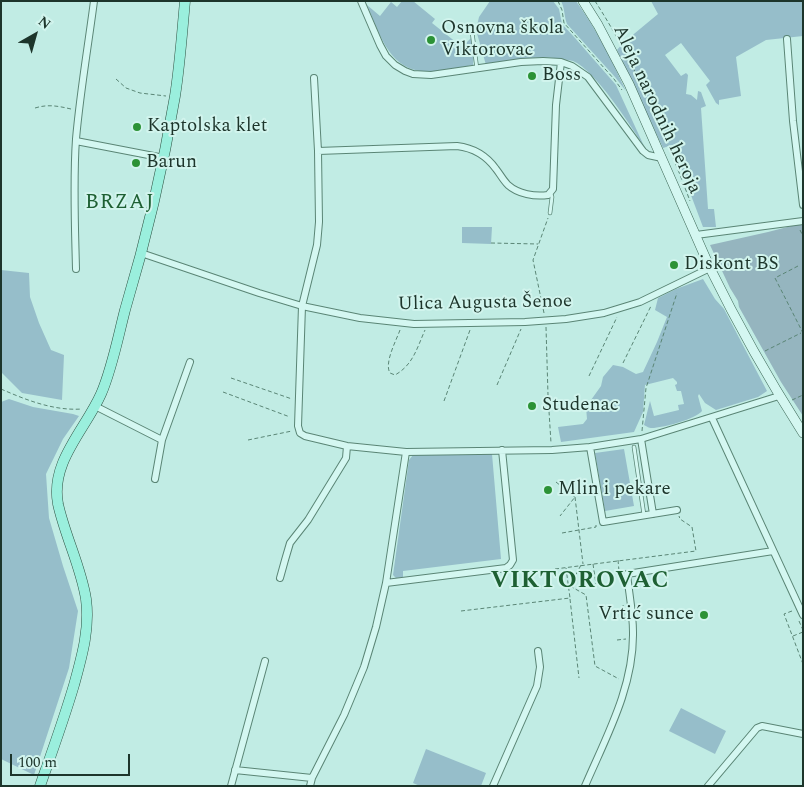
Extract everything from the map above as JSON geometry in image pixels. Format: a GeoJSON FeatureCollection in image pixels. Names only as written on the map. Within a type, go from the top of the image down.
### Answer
{"type":"FeatureCollection","features":[{"type":"Feature","properties":{"kind":"main road"},"geometry":{"type":"LineString","coordinates":[[40,786],[72,692],[84,647],[87,625],[87,606],[84,590],[59,509],[56,497],[56,484],[63,462],[94,406],[106,379],[141,253],[164,158],[175,98],[185,1]]}},
{"type":"Feature","properties":{"kind":"main road","name":"Aleja narodnih heroja"},"geometry":{"type":"LineString","coordinates":[[583,1],[629,84],[710,268],[748,341],[779,396],[803,433]]}},
{"type":"Feature","properties":{"kind":"street"},"geometry":{"type":"LineString","coordinates":[[76,270],[76,141],[94,1]]}},
{"type":"Feature","properties":{"kind":"street"},"geometry":{"type":"LineString","coordinates":[[361,1],[386,56],[405,71],[423,75],[521,62],[561,62],[572,66],[588,76],[643,151],[648,155],[662,158]]}},
{"type":"Feature","properties":{"kind":"street"},"geometry":{"type":"LineString","coordinates":[[787,39],[794,121],[800,156],[803,205]]}},
{"type":"Feature","properties":{"kind":"street"},"geometry":{"type":"LineString","coordinates":[[318,151],[468,147],[487,159],[514,190],[520,193],[548,195],[551,193],[553,184],[556,105],[561,62]]}},
{"type":"Feature","properties":{"kind":"street"},"geometry":{"type":"LineString","coordinates":[[314,78],[319,222],[317,245],[302,306],[298,420],[300,433],[305,436],[347,446],[406,452],[552,450],[590,447],[641,439],[779,396]]}},
{"type":"Feature","properties":{"kind":"street"},"geometry":{"type":"LineString","coordinates":[[76,141],[164,158]]}},
{"type":"Feature","properties":{"kind":"street"},"geometry":{"type":"LineString","coordinates":[[696,235],[803,221]]}},
{"type":"Feature","properties":{"kind":"street","name":"Ulica Augusta Šenoe"},"geometry":{"type":"LineString","coordinates":[[141,253],[302,306],[360,318],[428,323],[546,321],[604,313],[640,302],[710,268]]}},
{"type":"Feature","properties":{"kind":"street"},"geometry":{"type":"LineString","coordinates":[[155,479],[162,440],[190,362]]}},
{"type":"Feature","properties":{"kind":"street"},"geometry":{"type":"LineString","coordinates":[[94,406],[162,440]]}},
{"type":"Feature","properties":{"kind":"street"},"geometry":{"type":"LineString","coordinates":[[712,418],[803,615]]}},
{"type":"Feature","properties":{"kind":"street"},"geometry":{"type":"LineString","coordinates":[[641,439],[653,514]]}},
{"type":"Feature","properties":{"kind":"street"},"geometry":{"type":"LineString","coordinates":[[280,578],[290,543],[308,520],[346,458],[347,446]]}},
{"type":"Feature","properties":{"kind":"street"},"geometry":{"type":"LineString","coordinates":[[590,447],[603,522],[677,510]]}},
{"type":"Feature","properties":{"kind":"street"},"geometry":{"type":"LineString","coordinates":[[386,583],[506,568],[510,565],[513,560],[502,450]]}},
{"type":"Feature","properties":{"kind":"street"},"geometry":{"type":"LineString","coordinates":[[310,786],[312,778],[344,715],[364,667],[376,627],[386,583],[406,452]]}},
{"type":"Feature","properties":{"kind":"street"},"geometry":{"type":"LineString","coordinates":[[585,786],[617,713],[628,681],[632,657],[633,632],[627,574],[773,552]]}},
{"type":"Feature","properties":{"kind":"street"},"geometry":{"type":"LineString","coordinates":[[493,786],[537,686],[540,668],[538,651]]}},
{"type":"Feature","properties":{"kind":"street"},"geometry":{"type":"LineString","coordinates":[[231,786],[265,661]]}},
{"type":"Feature","properties":{"kind":"street"},"geometry":{"type":"LineString","coordinates":[[708,786],[757,728],[762,726],[803,734]]}},
{"type":"Feature","properties":{"kind":"street"},"geometry":{"type":"LineString","coordinates":[[235,770],[312,778]]}},
{"type":"Feature","properties":{"kind":"lane"},"geometry":{"type":"LineString","coordinates":[[472,32],[477,69]]}},
{"type":"Feature","properties":{"kind":"lane"},"geometry":{"type":"LineString","coordinates":[[550,213],[551,193]]}},
{"type":"Feature","properties":{"kind":"lane"},"geometry":{"type":"LineString","coordinates":[[634,447],[644,516]]}},
{"type":"Feature","properties":{"kind":"path"},"geometry":{"type":"LineString","coordinates":[[558,1],[564,23],[614,79],[622,91]]}},
{"type":"Feature","properties":{"kind":"path"},"geometry":{"type":"LineString","coordinates":[[116,79],[126,88],[140,93],[175,98]]}},
{"type":"Feature","properties":{"kind":"path"},"geometry":{"type":"LineString","coordinates":[[35,108],[46,105],[79,111]]}},
{"type":"Feature","properties":{"kind":"path"},"geometry":{"type":"LineString","coordinates":[[550,213],[534,260],[546,321],[552,450]]}},
{"type":"Feature","properties":{"kind":"path"},"geometry":{"type":"LineString","coordinates":[[491,243],[538,244]]}},
{"type":"Feature","properties":{"kind":"path"},"geometry":{"type":"LineString","coordinates":[[764,352],[803,332],[776,278],[798,266]]}},
{"type":"Feature","properties":{"kind":"path"},"geometry":{"type":"LineString","coordinates":[[641,439],[646,388],[680,282]]}},
{"type":"Feature","properties":{"kind":"path"},"geometry":{"type":"LineString","coordinates":[[623,363],[657,294]]}},
{"type":"Feature","properties":{"kind":"path"},"geometry":{"type":"LineString","coordinates":[[589,376],[622,308]]}},
{"type":"Feature","properties":{"kind":"path"},"geometry":{"type":"LineString","coordinates":[[404,322],[388,363],[388,370],[395,375],[407,367],[411,361],[428,323]]}},
{"type":"Feature","properties":{"kind":"path"},"geometry":{"type":"LineString","coordinates":[[497,385],[524,322]]}},
{"type":"Feature","properties":{"kind":"path"},"geometry":{"type":"LineString","coordinates":[[444,401],[473,323]]}},
{"type":"Feature","properties":{"kind":"path"},"geometry":{"type":"LineString","coordinates":[[231,378],[299,401]]}},
{"type":"Feature","properties":{"kind":"path"},"geometry":{"type":"LineString","coordinates":[[1,388],[21,398],[56,407],[80,409],[94,406]]}},
{"type":"Feature","properties":{"kind":"path"},"geometry":{"type":"LineString","coordinates":[[222,392],[298,420]]}},
{"type":"Feature","properties":{"kind":"path"},"geometry":{"type":"LineString","coordinates":[[792,400],[803,395]]}},
{"type":"Feature","properties":{"kind":"path"},"geometry":{"type":"LineString","coordinates":[[248,440],[299,430]]}},
{"type":"Feature","properties":{"kind":"path"},"geometry":{"type":"LineString","coordinates":[[556,482],[575,497],[582,565],[570,587]]}},
{"type":"Feature","properties":{"kind":"path"},"geometry":{"type":"LineString","coordinates":[[560,516],[575,497]]}},
{"type":"Feature","properties":{"kind":"path"},"geometry":{"type":"LineString","coordinates":[[555,569],[696,551],[692,527],[680,519],[677,510]]}},
{"type":"Feature","properties":{"kind":"path"},"geometry":{"type":"LineString","coordinates":[[562,533],[596,528],[595,524],[603,522]]}},
{"type":"Feature","properties":{"kind":"path"},"geometry":{"type":"LineString","coordinates":[[618,560],[620,578]]}},
{"type":"Feature","properties":{"kind":"path"},"geometry":{"type":"LineString","coordinates":[[593,563],[596,584]]}},
{"type":"Feature","properties":{"kind":"path"},"geometry":{"type":"LineString","coordinates":[[566,567],[570,587],[579,678]]}},
{"type":"Feature","properties":{"kind":"path"},"geometry":{"type":"LineString","coordinates":[[570,587],[586,595],[595,666],[620,680]]}},
{"type":"Feature","properties":{"kind":"path"},"geometry":{"type":"LineString","coordinates":[[460,611],[570,598]]}},
{"type":"Feature","properties":{"kind":"path"},"geometry":{"type":"LineString","coordinates":[[623,604],[625,621]]}},
{"type":"Feature","properties":{"kind":"path"},"geometry":{"type":"LineString","coordinates":[[794,610],[784,614],[803,664]]}},
{"type":"Feature","properties":{"kind":"path"},"geometry":{"type":"LineString","coordinates":[[613,614],[624,612]]}},
{"type":"Feature","properties":{"kind":"path"},"geometry":{"type":"LineString","coordinates":[[793,636],[803,632]]}},
{"type":"Feature","properties":{"kind":"path"},"geometry":{"type":"LineString","coordinates":[[616,640],[626,639]]}},
{"type":"Feature","properties":{"kind":"shaded area","name":"Osnovna škola Viktorovac"},"geometry":{"type":"Polygon","coordinates":[[[402,1],[413,1],[435,19],[432,23],[462,47],[471,38],[474,55],[473,65],[447,70],[420,71],[400,63],[392,55],[380,36],[367,5],[380,16],[391,2],[397,7],[402,1]]]}},
{"type":"Feature","properties":{"kind":"shaded area"},"geometry":{"type":"Polygon","coordinates":[[[490,1],[553,1],[559,9],[562,24],[616,85],[644,146],[602,86],[592,75],[573,61],[533,58],[486,65],[476,30],[479,17],[490,1]]]}},
{"type":"Feature","properties":{"kind":"shaded area"},"geometry":{"type":"Polygon","coordinates":[[[561,1],[576,1],[584,12],[626,91],[567,24],[561,1]]]}},
{"type":"Feature","properties":{"kind":"shaded area"},"geometry":{"type":"Polygon","coordinates":[[[651,1],[803,1],[803,36],[766,40],[736,57],[741,96],[719,100],[719,105],[706,85],[710,81],[681,43],[665,55],[681,76],[686,73],[688,75],[686,94],[691,95],[697,100],[698,91],[701,92],[706,106],[701,108],[708,209],[714,209],[716,227],[703,227],[672,145],[663,148],[617,50],[658,14],[651,1]]]}},
{"type":"Feature","properties":{"kind":"shaded area"},"geometry":{"type":"Polygon","coordinates":[[[803,223],[803,416],[781,382],[739,307],[738,301],[710,245],[803,223]]]}},
{"type":"Feature","properties":{"kind":"shaded area"},"geometry":{"type":"Polygon","coordinates":[[[462,227],[492,227],[491,244],[462,243],[462,227]]]}},
{"type":"Feature","properties":{"kind":"shaded area"},"geometry":{"type":"Polygon","coordinates":[[[1,270],[29,273],[30,297],[39,323],[51,350],[64,355],[62,400],[22,393],[1,372],[1,270]]]}},
{"type":"Feature","properties":{"kind":"shaded area"},"geometry":{"type":"Polygon","coordinates":[[[703,279],[715,299],[724,309],[767,391],[758,397],[716,410],[705,403],[699,394],[702,411],[699,414],[671,425],[657,428],[644,425],[650,401],[654,416],[679,410],[678,405],[684,404],[681,391],[677,391],[675,385],[677,382],[673,378],[645,385],[643,412],[634,432],[561,442],[558,427],[583,424],[587,419],[586,407],[601,386],[603,377],[613,365],[623,367],[636,374],[643,372],[667,317],[655,310],[658,298],[703,279]]]}},
{"type":"Feature","properties":{"kind":"shaded area"},"geometry":{"type":"Polygon","coordinates":[[[9,399],[33,407],[79,416],[63,439],[46,474],[49,518],[78,611],[69,668],[34,775],[1,759],[1,402],[9,399]]]}},
{"type":"Feature","properties":{"kind":"shaded area"},"geometry":{"type":"Polygon","coordinates":[[[624,449],[634,506],[605,511],[595,453],[624,449]]]}},
{"type":"Feature","properties":{"kind":"shaded area"},"geometry":{"type":"Polygon","coordinates":[[[492,454],[501,559],[403,571],[403,577],[396,578],[393,575],[409,460],[413,455],[492,454]]]}},
{"type":"Feature","properties":{"kind":"shaded area"},"geometry":{"type":"Polygon","coordinates":[[[681,708],[726,731],[715,754],[669,731],[681,708]]]}},
{"type":"Feature","properties":{"kind":"shaded area"},"geometry":{"type":"Polygon","coordinates":[[[426,749],[486,773],[481,786],[420,786],[413,783],[426,749]]]}},
{"type":"Feature","properties":{"kind":"place","name":"Osnovna škola Viktorovac"},"geometry":{"type":"Point","coordinates":[431,40]}},
{"type":"Feature","properties":{"kind":"place","name":"Boss"},"geometry":{"type":"Point","coordinates":[532,76]}},
{"type":"Feature","properties":{"kind":"place","name":"Kaptolska klet"},"geometry":{"type":"Point","coordinates":[137,127]}},
{"type":"Feature","properties":{"kind":"place","name":"Barun"},"geometry":{"type":"Point","coordinates":[136,163]}},
{"type":"Feature","properties":{"kind":"place","name":"Diskont BS"},"geometry":{"type":"Point","coordinates":[674,265]}},
{"type":"Feature","properties":{"kind":"place","name":"Studenac"},"geometry":{"type":"Point","coordinates":[532,406]}},
{"type":"Feature","properties":{"kind":"place","name":"Mlin i pekare"},"geometry":{"type":"Point","coordinates":[548,490]}},
{"type":"Feature","properties":{"kind":"place","name":"Vrtić sunce"},"geometry":{"type":"Point","coordinates":[704,615]}},
{"type":"Feature","properties":{"kind":"district","name":"BRZAJ"},"geometry":{"type":"Point","coordinates":[120,204]}},
{"type":"Feature","properties":{"kind":"district","name":"VIKTOROVAC"},"geometry":{"type":"Point","coordinates":[580,582]}}]}
